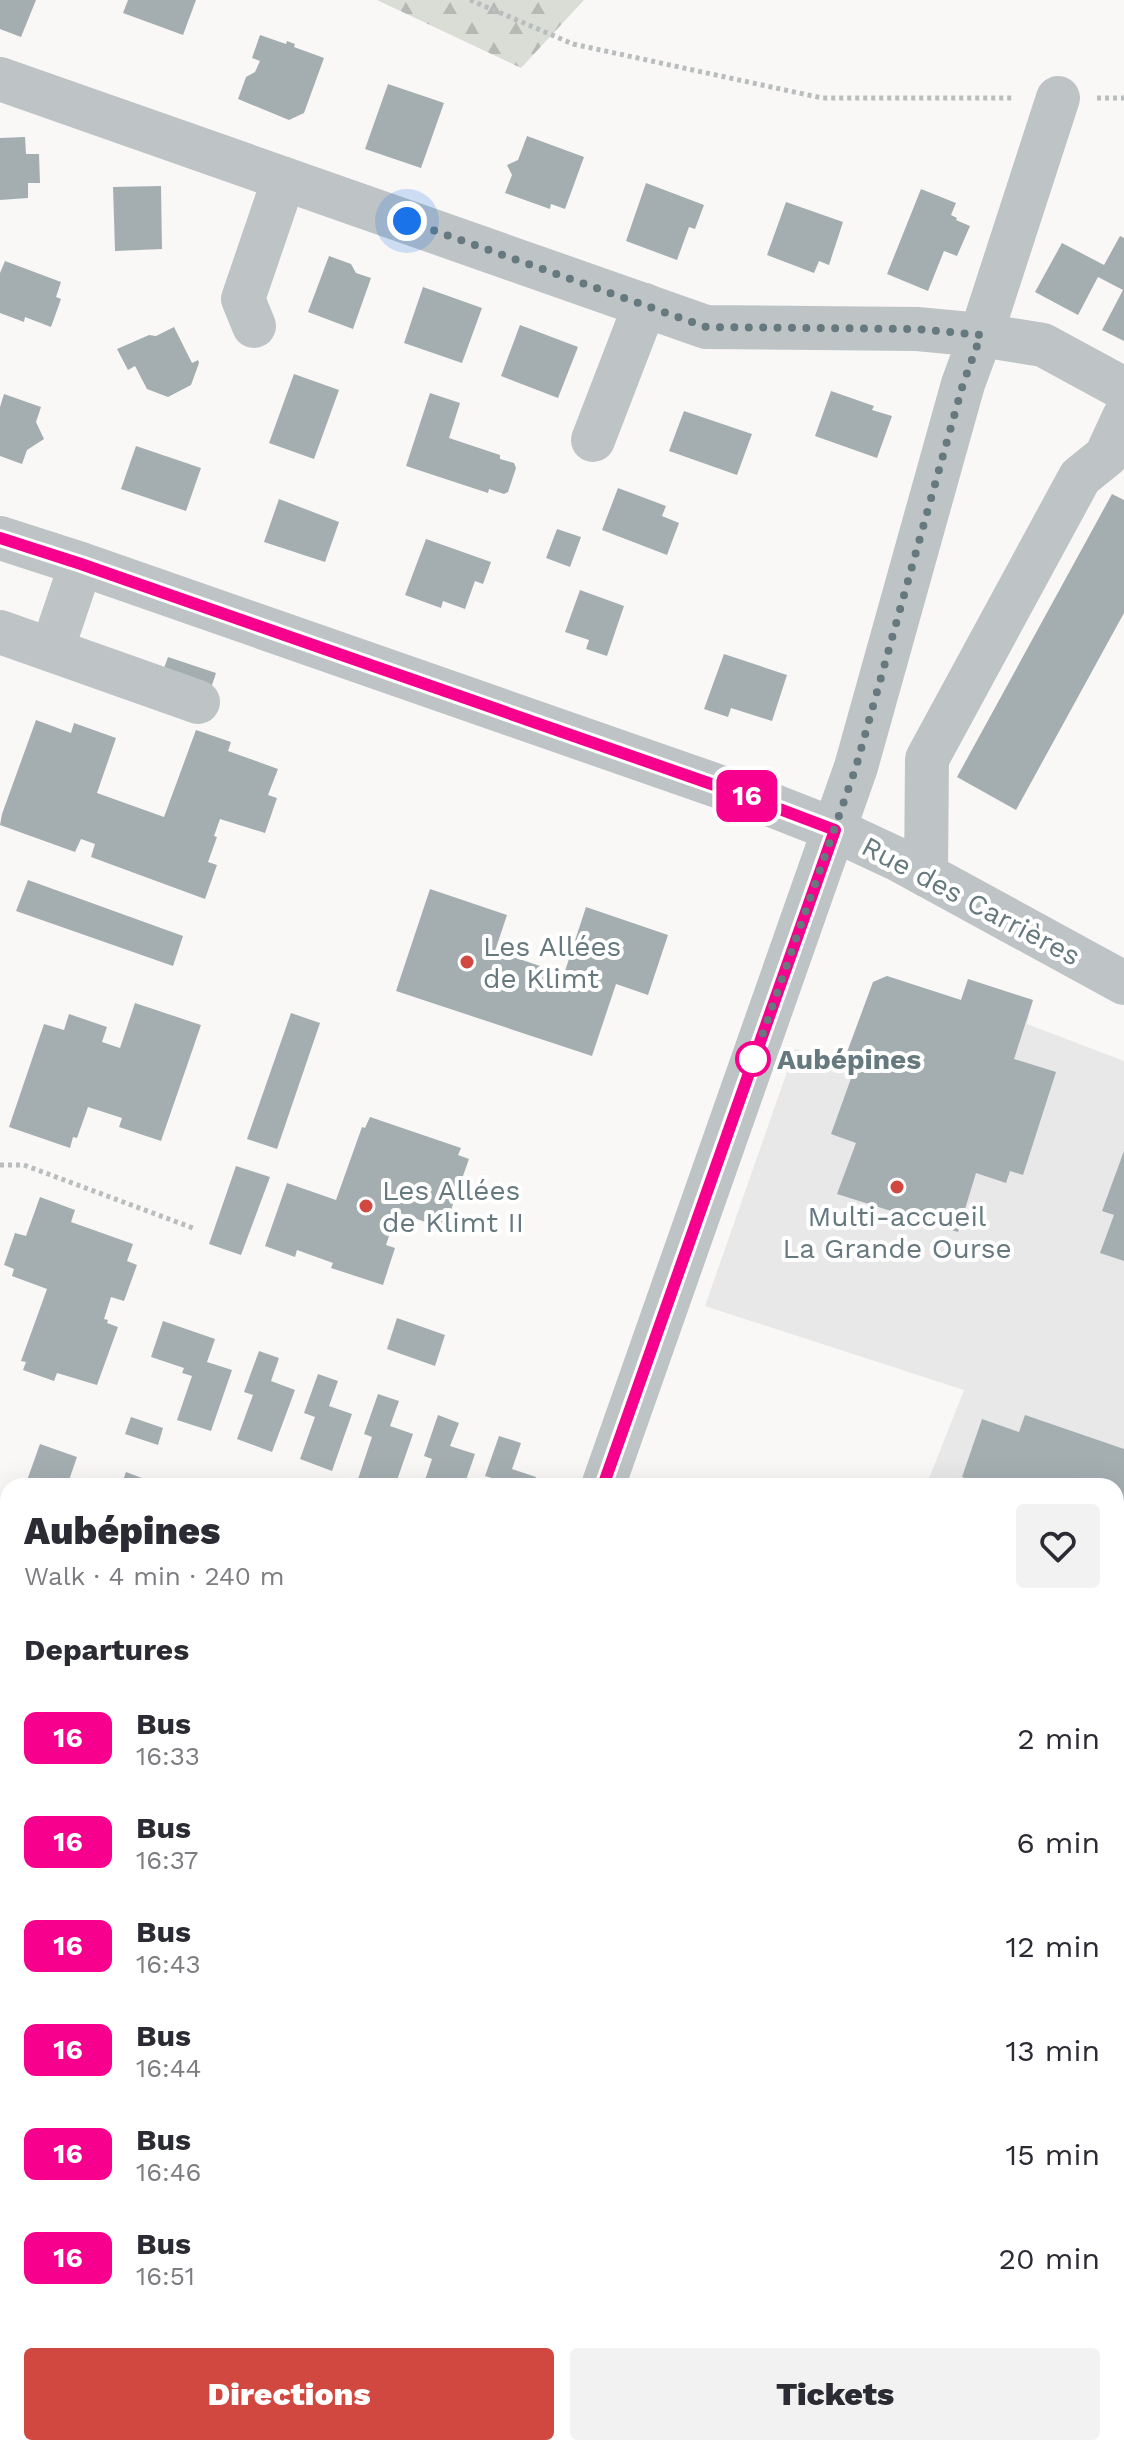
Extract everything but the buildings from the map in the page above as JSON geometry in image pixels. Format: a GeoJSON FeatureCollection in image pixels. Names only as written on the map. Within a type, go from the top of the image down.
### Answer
{"type":"FeatureCollection","features":[{"type":"Feature","properties":{"kind":"street"},"geometry":{"type":"LineString","coordinates":[[0,79],[706,327],[917,329],[981,335],[1043,345],[1124,389]]}},
{"type":"Feature","properties":{"kind":"street"},"geometry":{"type":"LineString","coordinates":[[606,1478],[856,767],[963,384],[1058,98]]}},
{"type":"Feature","properties":{"kind":"street"},"geometry":{"type":"LineString","coordinates":[[254,326],[243,299],[284,179]]}},
{"type":"Feature","properties":{"kind":"street"},"geometry":{"type":"LineString","coordinates":[[593,440],[645,305]]}},
{"type":"Feature","properties":{"kind":"street"},"geometry":{"type":"LineString","coordinates":[[926,875],[927,759],[1080,477],[1118,446]]}},
{"type":"Feature","properties":{"kind":"street","name":"Rue des Carrières"},"geometry":{"type":"LineString","coordinates":[[0,538],[769,804],[835,830],[926,875],[1124,983]]}},
{"type":"Feature","properties":{"kind":"street"},"geometry":{"type":"LineString","coordinates":[[52,650],[81,564]]}},
{"type":"Feature","properties":{"kind":"street"},"geometry":{"type":"LineString","coordinates":[[0,632],[198,702]]}},
{"type":"Feature","properties":{"kind":"path"},"geometry":{"type":"LineString","coordinates":[[470,0],[573,44],[822,98],[1124,98]]}},
{"type":"Feature","properties":{"kind":"path"},"geometry":{"type":"LineString","coordinates":[[0,1165],[24,1165],[193,1228]]}},
{"type":"Feature","properties":{"kind":"shaded area","name":"Multi-accueil La Grande Ourse"},"geometry":{"type":"Polygon","coordinates":[[[887,976],[961,1000],[968,979],[1033,1000],[1027,1024],[1124,1061],[1124,1478],[929,1478],[964,1390],[705,1306],[795,1049],[855,1067],[858,1059],[846,1055],[873,982],[887,976]]]}},
{"type":"Feature","properties":{"kind":"green space"},"geometry":{"type":"Polygon","coordinates":[[[377,0],[584,0],[521,68],[377,0]]]}},
{"type":"Feature","properties":{"kind":"bus line","name":"16"},"geometry":{"type":"LineString","coordinates":[[0,538],[769,804],[835,830],[606,1478]]}},
{"type":"Feature","properties":{"kind":"place","name":"Les Allées de Klimt"},"geometry":{"type":"Point","coordinates":[467,962]}},
{"type":"Feature","properties":{"kind":"place","name":"Aubépines"},"geometry":{"type":"Point","coordinates":[753,1059]}},
{"type":"Feature","properties":{"kind":"place","name":"Multi-accueil La Grande Ourse"},"geometry":{"type":"Point","coordinates":[897,1187]}},
{"type":"Feature","properties":{"kind":"place","name":"Les Allées de Klimt II"},"geometry":{"type":"Point","coordinates":[366,1206]}},
{"type":"Feature","properties":{"kind":"route"},"geometry":{"type":"LineString","coordinates":[[407,221],[706,327],[917,329],[981,335],[963,384],[856,767],[753,1062],[753,1059]]}}]}
